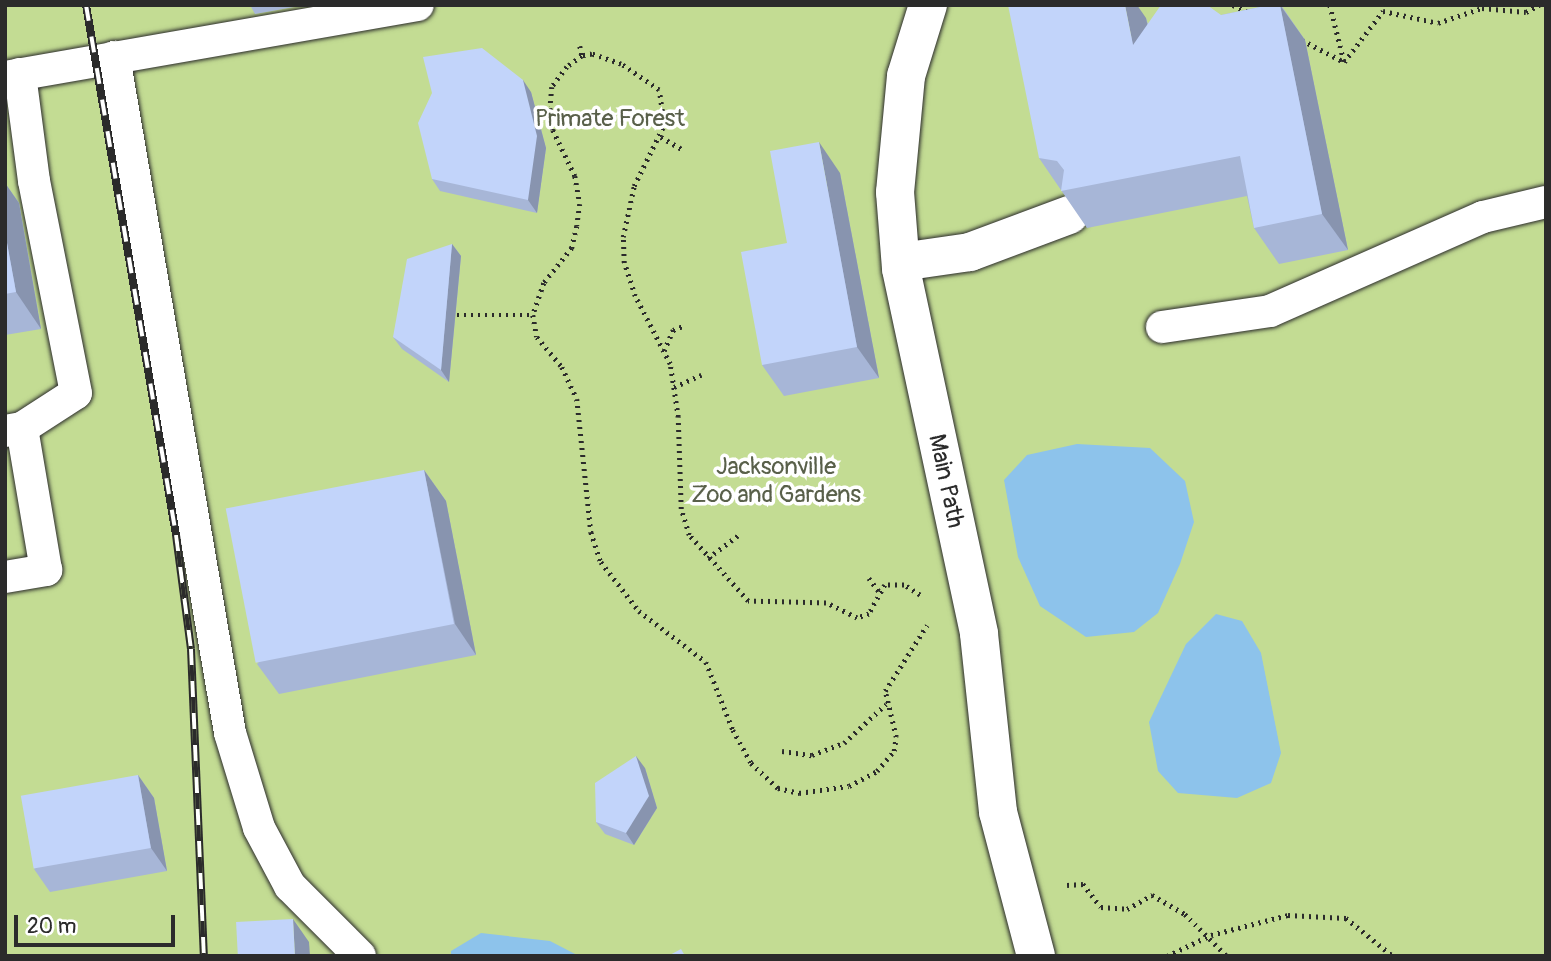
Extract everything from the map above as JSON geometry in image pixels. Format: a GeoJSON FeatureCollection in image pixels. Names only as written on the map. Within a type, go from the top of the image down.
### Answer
{"type":"FeatureCollection","features":[{"type":"Feature","properties":{"kind":"street","name":"Main Path"},"geometry":{"type":"LineString","coordinates":[[928,5],[906,76],[895,192],[901,262],[979,634],[998,813],[1036,956]]}},
{"type":"Feature","properties":{"kind":"street"},"geometry":{"type":"LineString","coordinates":[[901,262],[970,252],[1069,215]]}},
{"type":"Feature","properties":{"kind":"lane"},"geometry":{"type":"LineString","coordinates":[[5,577],[46,570],[14,429],[76,393],[13,76],[418,5]]}},
{"type":"Feature","properties":{"kind":"lane"},"geometry":{"type":"LineString","coordinates":[[114,57],[230,733],[259,828],[290,886],[360,956]]}},
{"type":"Feature","properties":{"kind":"lane"},"geometry":{"type":"LineString","coordinates":[[1162,327],[1270,311],[1483,217],[1546,202]]}},
{"type":"Feature","properties":{"kind":"path"},"geometry":{"type":"LineString","coordinates":[[1233,5],[1260,18]]}},
{"type":"Feature","properties":{"kind":"path"},"geometry":{"type":"LineString","coordinates":[[1330,5],[1344,62]]}},
{"type":"Feature","properties":{"kind":"path"},"geometry":{"type":"LineString","coordinates":[[1344,62],[1383,11],[1438,23],[1482,8],[1526,12],[1539,5]]}},
{"type":"Feature","properties":{"kind":"path"},"geometry":{"type":"LineString","coordinates":[[1296,37],[1344,62]]}},
{"type":"Feature","properties":{"kind":"path"},"geometry":{"type":"LineString","coordinates":[[580,46],[582,56]]}},
{"type":"Feature","properties":{"kind":"path"},"geometry":{"type":"LineString","coordinates":[[925,598],[895,583],[885,585],[869,614],[857,618],[826,603],[748,601],[689,535],[681,509],[674,387],[664,352],[628,279],[623,237],[634,186],[661,137],[664,125],[659,90],[621,64],[592,54],[582,56],[567,67],[552,87],[550,108],[553,130],[575,176],[580,204],[572,248],[544,283],[533,315],[537,337],[562,367],[577,399],[592,532],[601,562],[639,611],[706,662],[733,730],[751,764],[778,788],[799,793],[849,786],[877,771],[894,751],[896,737],[886,704],[891,675],[919,644],[929,617]]}},
{"type":"Feature","properties":{"kind":"path"},"geometry":{"type":"LineString","coordinates":[[536,111],[550,108]]}},
{"type":"Feature","properties":{"kind":"path"},"geometry":{"type":"LineString","coordinates":[[661,137],[682,149]]}},
{"type":"Feature","properties":{"kind":"path"},"geometry":{"type":"LineString","coordinates":[[436,315],[533,315]]}},
{"type":"Feature","properties":{"kind":"path"},"geometry":{"type":"LineString","coordinates":[[664,352],[673,330],[683,326]]}},
{"type":"Feature","properties":{"kind":"path"},"geometry":{"type":"LineString","coordinates":[[674,387],[701,375]]}},
{"type":"Feature","properties":{"kind":"path"},"geometry":{"type":"LineString","coordinates":[[708,558],[739,535]]}},
{"type":"Feature","properties":{"kind":"path"},"geometry":{"type":"LineString","coordinates":[[869,578],[881,594]]}},
{"type":"Feature","properties":{"kind":"path"},"geometry":{"type":"LineString","coordinates":[[782,751],[812,755],[844,743],[886,704]]}},
{"type":"Feature","properties":{"kind":"path"},"geometry":{"type":"LineString","coordinates":[[1018,890],[1083,884],[1101,907],[1127,909],[1152,895],[1211,935],[1227,956]]}},
{"type":"Feature","properties":{"kind":"path"},"geometry":{"type":"LineString","coordinates":[[1167,956],[1211,935],[1288,915],[1346,918],[1393,956]]}},
{"type":"Feature","properties":{"kind":"green space","name":"Jacksonville Zoo and Gardens"},"geometry":{"type":"Polygon","coordinates":[[[5,5],[1546,5],[1546,956],[5,956],[5,5]]]}},
{"type":"Feature","properties":{"kind":"water"},"geometry":{"type":"Polygon","coordinates":[[[1077,444],[1150,448],[1185,481],[1194,522],[1180,564],[1158,613],[1134,632],[1086,637],[1040,606],[1018,557],[1004,480],[1027,455],[1077,444]]]}},
{"type":"Feature","properties":{"kind":"water"},"geometry":{"type":"Polygon","coordinates":[[[1216,614],[1242,621],[1261,653],[1281,753],[1271,783],[1237,798],[1178,793],[1158,771],[1149,722],[1186,644],[1216,614]]]}},
{"type":"Feature","properties":{"kind":"water"},"geometry":{"type":"Polygon","coordinates":[[[481,933],[550,941],[579,956],[451,956],[451,951],[481,933]]]}},
{"type":"Feature","properties":{"kind":"building"},"geometry":{"type":"Polygon","coordinates":[[[1008,5],[1125,5],[1133,45],[1161,5],[1207,5],[1221,15],[1280,5],[1322,214],[1254,228],[1240,156],[1061,191],[1064,170],[1057,161],[1039,158],[1008,5]]]}},
{"type":"Feature","properties":{"kind":"building"},"geometry":{"type":"Polygon","coordinates":[[[482,48],[523,80],[537,136],[528,200],[432,179],[418,123],[432,93],[423,57],[482,48]]]}},
{"type":"Feature","properties":{"kind":"building"},"geometry":{"type":"Polygon","coordinates":[[[819,142],[857,347],[762,365],[741,252],[787,243],[770,151],[819,142]]]}},
{"type":"Feature","properties":{"kind":"building"},"geometry":{"type":"Polygon","coordinates":[[[5,232],[16,292],[5,294],[5,232]]]}},
{"type":"Feature","properties":{"kind":"building"},"geometry":{"type":"Polygon","coordinates":[[[452,244],[441,370],[393,337],[407,259],[452,244]]]}},
{"type":"Feature","properties":{"kind":"building"},"geometry":{"type":"Polygon","coordinates":[[[424,470],[454,624],[256,663],[226,509],[424,470]]]}},
{"type":"Feature","properties":{"kind":"building"},"geometry":{"type":"Polygon","coordinates":[[[636,756],[649,796],[626,833],[596,822],[595,783],[636,756]]]}},
{"type":"Feature","properties":{"kind":"building"},"geometry":{"type":"Polygon","coordinates":[[[138,775],[151,848],[34,869],[21,796],[138,775]]]}},
{"type":"Feature","properties":{"kind":"building"},"geometry":{"type":"Polygon","coordinates":[[[293,919],[295,956],[238,956],[236,922],[293,919]]]}},
{"type":"Feature","properties":{"kind":"building"},"geometry":{"type":"Polygon","coordinates":[[[681,949],[685,956],[668,956],[681,949]]]}},
{"type":"Feature","properties":{"kind":"railway"},"geometry":{"type":"LineString","coordinates":[[86,5],[176,535],[191,649],[204,956]]}},
{"type":"Feature","properties":{"kind":"park label","name":"Primate Forest"},"geometry":{"type":"Point","coordinates":[610,119]}}]}
